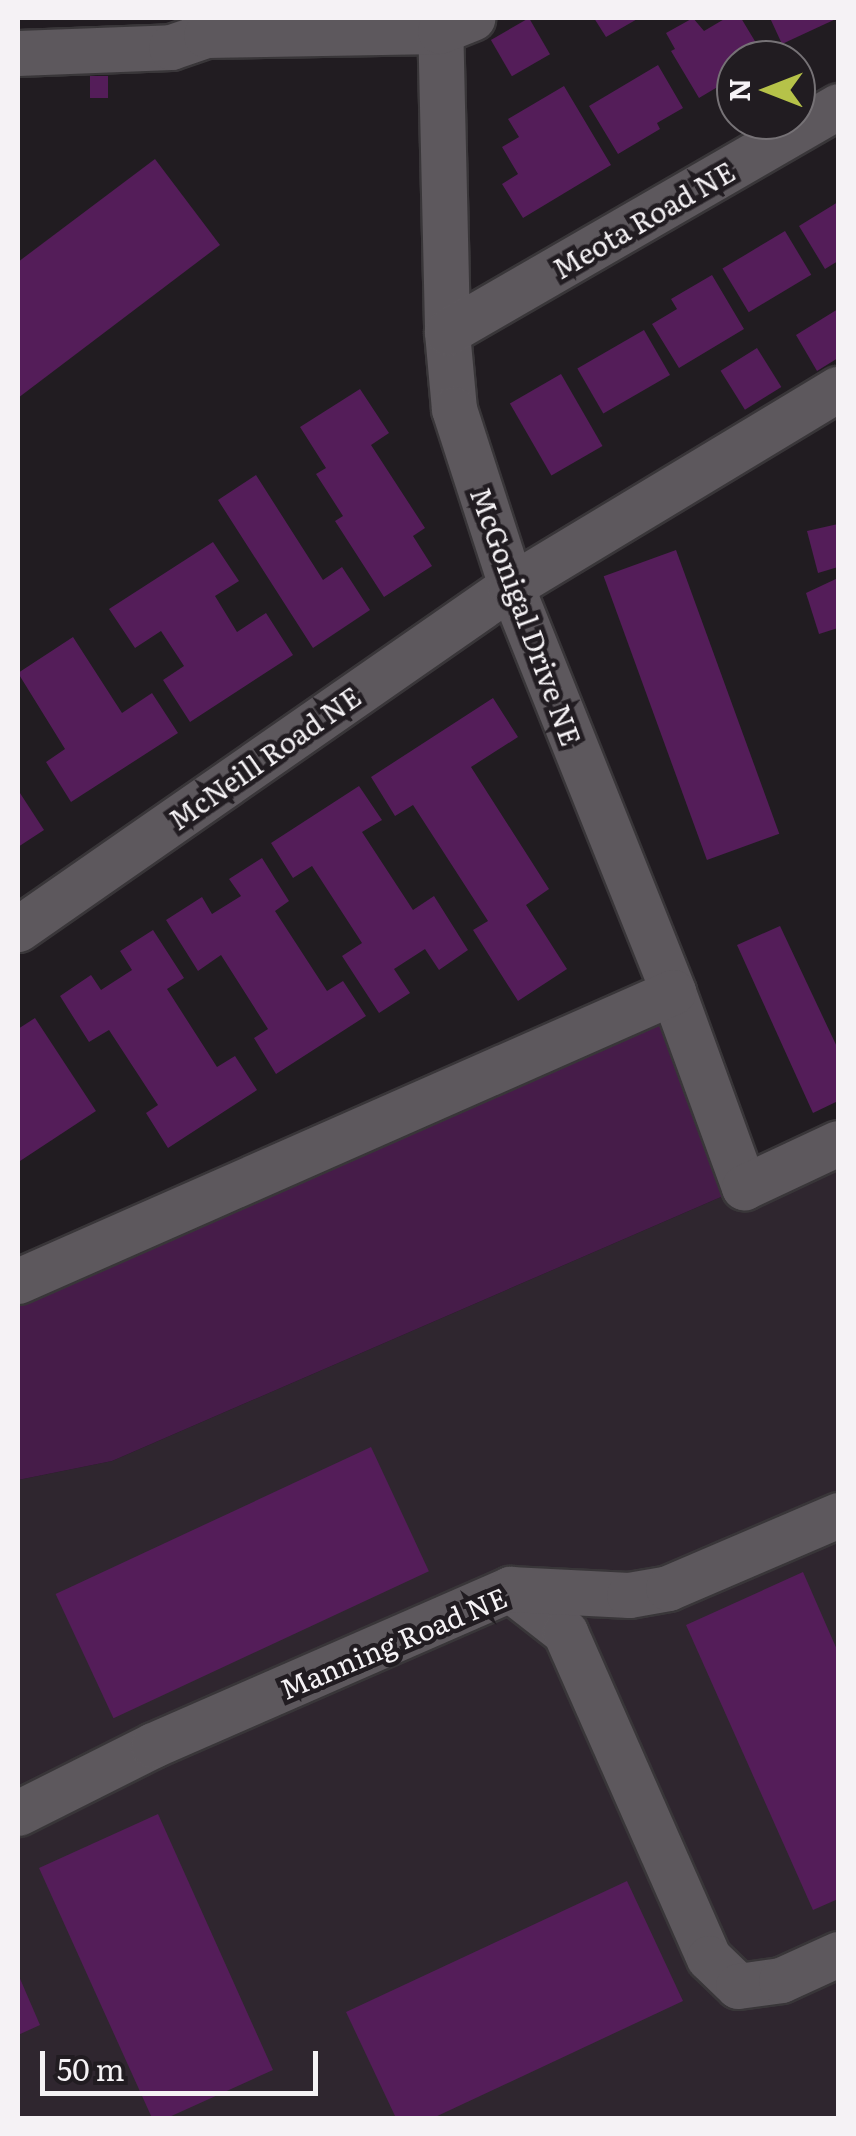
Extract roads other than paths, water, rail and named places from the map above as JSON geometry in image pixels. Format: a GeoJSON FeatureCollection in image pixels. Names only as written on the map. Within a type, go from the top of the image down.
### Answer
{"type":"FeatureCollection","features":[{"type":"Feature","properties":{"kind":"street"},"geometry":{"type":"LineString","coordinates":[[18,53],[170,47],[206,35],[451,22]]}},
{"type":"Feature","properties":{"kind":"street","name":"McGonigal Drive NE"},"geometry":{"type":"LineString","coordinates":[[451,22],[447,332],[454,409],[511,586],[673,992],[744,1187],[838,1143]]}},
{"type":"Feature","properties":{"kind":"street","name":"Meota Road NE"},"geometry":{"type":"LineString","coordinates":[[447,332],[838,106]]}},
{"type":"Feature","properties":{"kind":"street","name":"McNeill Road NE"},"geometry":{"type":"LineString","coordinates":[[18,929],[511,586],[838,389]]}},
{"type":"Feature","properties":{"kind":"street"},"geometry":{"type":"LineString","coordinates":[[18,1281],[673,992]]}},
{"type":"Feature","properties":{"kind":"street","name":"Manning Road NE"},"geometry":{"type":"LineString","coordinates":[[18,1813],[153,1745],[510,1589],[629,1595],[668,1588],[838,1515]]}},
{"type":"Feature","properties":{"kind":"street"},"geometry":{"type":"LineString","coordinates":[[510,1589],[565,1632],[709,1958],[738,1986],[781,1980],[838,1954]]}}]}
